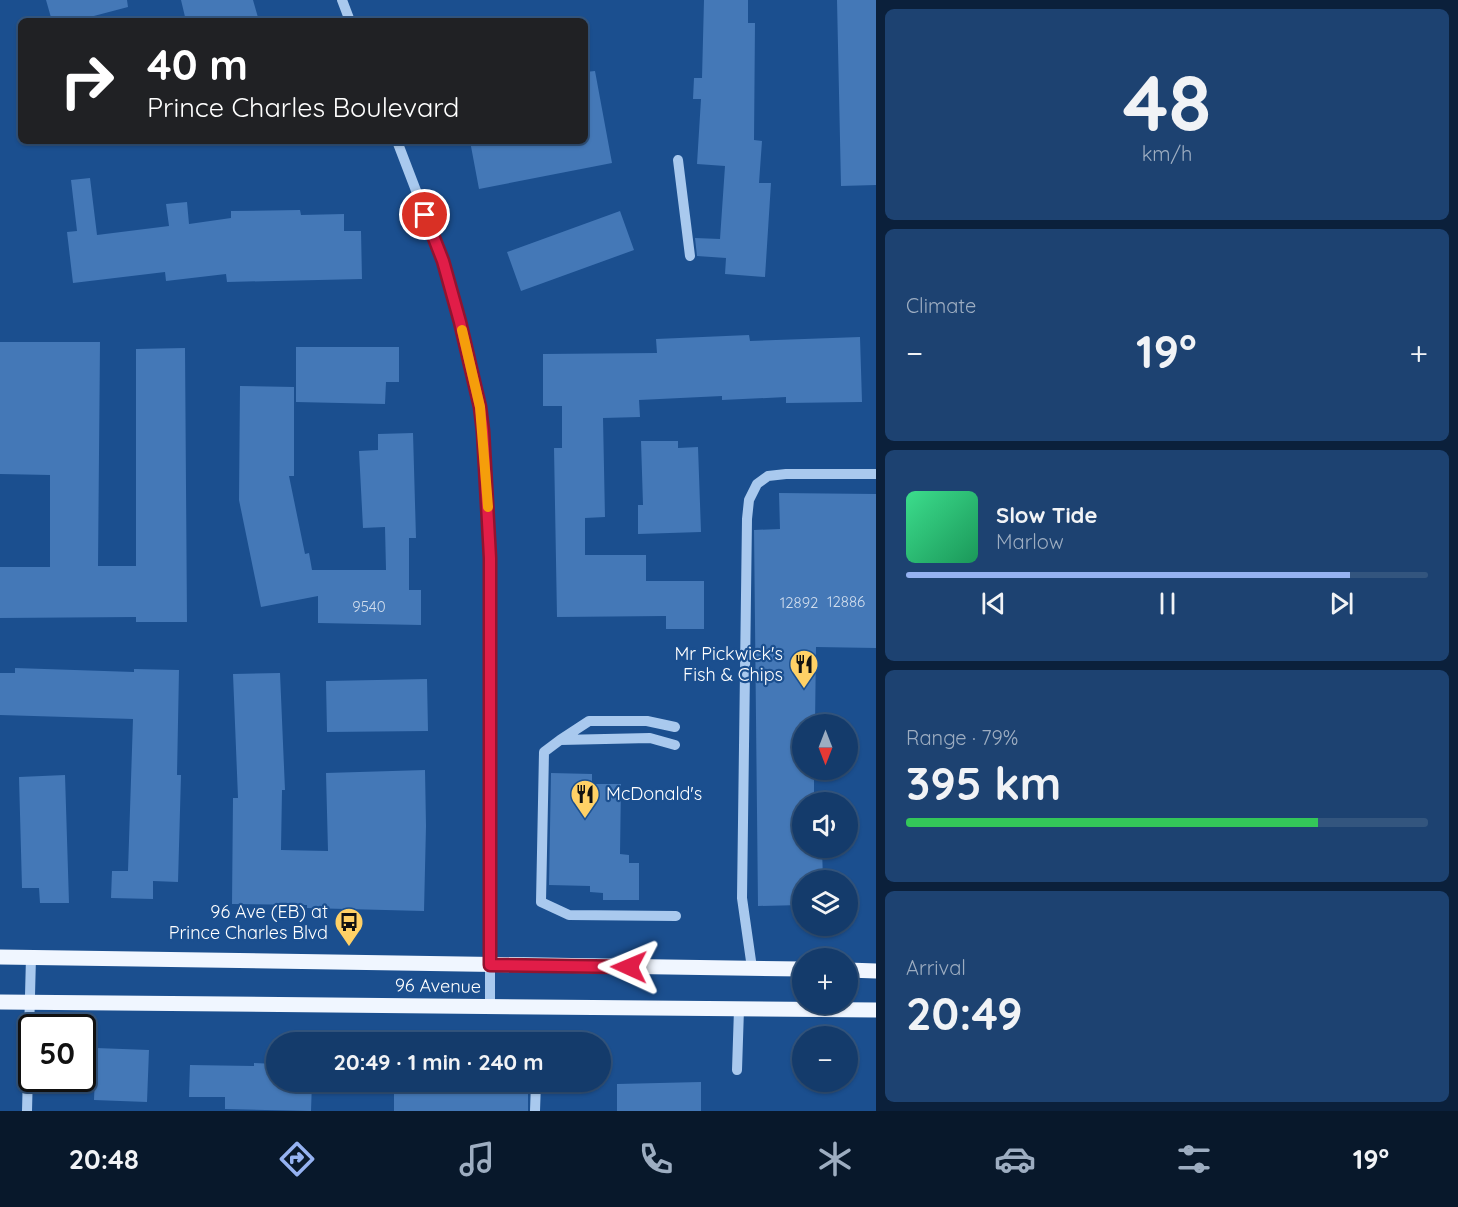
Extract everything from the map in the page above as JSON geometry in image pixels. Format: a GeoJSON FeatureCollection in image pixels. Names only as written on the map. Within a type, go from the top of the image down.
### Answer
{"type":"FeatureCollection","features":[{"type":"Feature","properties":{"kind":"main road","name":"96 Avenue"},"geometry":{"type":"LineString","coordinates":[[0,957],[792,969]]}},
{"type":"Feature","properties":{"kind":"main road"},"geometry":{"type":"LineString","coordinates":[[858,970],[876,970]]}},
{"type":"Feature","properties":{"kind":"main road","name":"96 Avenue"},"geometry":{"type":"LineString","coordinates":[[0,1002],[876,1010]]}},
{"type":"Feature","properties":{"kind":"street"},"geometry":{"type":"LineString","coordinates":[[342,0],[349,18]]}},
{"type":"Feature","properties":{"kind":"street"},"geometry":{"type":"LineString","coordinates":[[398,144],[443,261],[460,322],[480,407],[483,431],[490,558],[490,1006]]}},
{"type":"Feature","properties":{"kind":"street"},"geometry":{"type":"LineString","coordinates":[[678,160],[690,256]]}},
{"type":"Feature","properties":{"kind":"street"},"geometry":{"type":"LineString","coordinates":[[752,968],[742,898],[749,500],[757,484],[768,476],[876,474]]}},
{"type":"Feature","properties":{"kind":"street"},"geometry":{"type":"LineString","coordinates":[[675,727],[647,721],[589,721],[544,752],[541,902],[569,915],[676,916]]}},
{"type":"Feature","properties":{"kind":"street"},"geometry":{"type":"LineString","coordinates":[[560,740],[650,738],[675,745]]}},
{"type":"Feature","properties":{"kind":"street"},"geometry":{"type":"LineString","coordinates":[[27,1111],[31,957]]}},
{"type":"Feature","properties":{"kind":"street"},"geometry":{"type":"LineString","coordinates":[[737,1071],[739,1009]]}},
{"type":"Feature","properties":{"kind":"street"},"geometry":{"type":"LineString","coordinates":[[535,1111],[536,1092]]}},
{"type":"Feature","properties":{"kind":"building"},"geometry":{"type":"Polygon","coordinates":[[[46,0],[127,0],[128,7],[90,18],[51,18],[46,0]]]}},
{"type":"Feature","properties":{"kind":"building"},"geometry":{"type":"Polygon","coordinates":[[[181,0],[253,0],[258,18],[185,18],[181,0]]]}},
{"type":"Feature","properties":{"kind":"building"},"geometry":{"type":"Polygon","coordinates":[[[704,0],[748,0],[748,23],[755,23],[754,140],[762,141],[759,183],[771,183],[765,277],[725,274],[726,258],[697,256],[695,238],[720,239],[725,166],[697,164],[701,99],[693,99],[694,78],[702,78],[704,0]]]}},
{"type":"Feature","properties":{"kind":"building"},"geometry":{"type":"Polygon","coordinates":[[[837,0],[876,0],[876,185],[841,186],[837,0]]]}},
{"type":"Feature","properties":{"kind":"building"},"geometry":{"type":"Polygon","coordinates":[[[595,71],[612,163],[479,189],[471,144],[588,144],[588,72],[595,71]]]}},
{"type":"Feature","properties":{"kind":"building"},"geometry":{"type":"Polygon","coordinates":[[[90,178],[97,235],[169,226],[166,204],[187,202],[189,224],[231,218],[231,211],[300,210],[301,215],[344,214],[344,231],[361,231],[362,279],[227,282],[226,274],[166,281],[165,272],[73,283],[67,232],[77,231],[71,180],[90,178]]]}},
{"type":"Feature","properties":{"kind":"building"},"geometry":{"type":"Polygon","coordinates":[[[620,211],[634,250],[521,291],[507,252],[620,211]]]}},
{"type":"Feature","properties":{"kind":"building"},"geometry":{"type":"Polygon","coordinates":[[[749,335],[750,341],[860,337],[862,402],[786,403],[786,397],[722,400],[722,396],[639,400],[640,417],[603,418],[605,517],[585,518],[585,555],[646,555],[646,581],[704,581],[704,629],[666,629],[666,616],[557,617],[554,448],[562,448],[562,406],[543,406],[543,354],[657,353],[656,339],[749,335]]]}},
{"type":"Feature","properties":{"kind":"building"},"geometry":{"type":"Polygon","coordinates":[[[0,342],[100,342],[98,566],[136,566],[136,349],[185,348],[187,622],[136,622],[136,617],[0,618],[0,567],[50,567],[50,475],[0,474],[0,342]]]}},
{"type":"Feature","properties":{"kind":"building"},"geometry":{"type":"Polygon","coordinates":[[[296,347],[399,347],[399,382],[386,382],[385,404],[296,402],[296,347]]]}},
{"type":"Feature","properties":{"kind":"building"},"geometry":{"type":"Polygon","coordinates":[[[240,386],[294,387],[294,476],[289,476],[305,554],[309,553],[312,570],[386,570],[385,527],[363,528],[359,451],[378,450],[378,434],[413,433],[416,538],[409,538],[409,590],[421,590],[421,625],[318,623],[318,596],[261,607],[239,500],[240,386]]]}},
{"type":"Feature","properties":{"kind":"building"},"geometry":{"type":"Polygon","coordinates":[[[641,441],[678,441],[678,448],[698,447],[701,532],[638,534],[638,505],[643,505],[641,441]]]}},
{"type":"Feature","properties":{"kind":"building"},"geometry":{"type":"Polygon","coordinates":[[[779,493],[876,494],[876,648],[816,647],[815,714],[792,714],[792,780],[814,780],[814,792],[792,792],[792,858],[822,858],[823,870],[792,870],[792,905],[758,906],[754,530],[780,529],[779,493]]]}},
{"type":"Feature","properties":{"kind":"building"},"geometry":{"type":"Polygon","coordinates":[[[15,668],[134,672],[134,669],[179,670],[177,775],[181,775],[178,882],[153,881],[153,899],[111,898],[112,871],[128,871],[133,719],[0,715],[0,673],[15,673],[15,668]]]}},
{"type":"Feature","properties":{"kind":"building"},"geometry":{"type":"Polygon","coordinates":[[[280,673],[285,790],[282,790],[281,850],[328,851],[326,773],[425,770],[424,911],[232,904],[233,798],[238,798],[233,674],[280,673]]]}},
{"type":"Feature","properties":{"kind":"building"},"geometry":{"type":"Polygon","coordinates":[[[427,679],[428,731],[327,732],[326,681],[427,679]]]}},
{"type":"Feature","properties":{"kind":"building","name":"McDonald's"},"geometry":{"type":"Polygon","coordinates":[[[551,773],[592,774],[592,784],[621,784],[620,854],[629,855],[629,863],[639,863],[639,900],[603,900],[603,893],[590,892],[590,886],[549,885],[551,773]]]}},
{"type":"Feature","properties":{"kind":"building"},"geometry":{"type":"Polygon","coordinates":[[[65,775],[69,903],[40,903],[39,888],[22,888],[19,777],[65,775]]]}},
{"type":"Feature","properties":{"kind":"building"},"geometry":{"type":"Polygon","coordinates":[[[96,1048],[149,1050],[147,1102],[94,1100],[96,1048]]]}},
{"type":"Feature","properties":{"kind":"building"},"geometry":{"type":"Polygon","coordinates":[[[254,1063],[266,1064],[266,1092],[312,1092],[311,1111],[225,1109],[225,1097],[189,1097],[190,1065],[254,1066],[254,1063]]]}},
{"type":"Feature","properties":{"kind":"building"},"geometry":{"type":"Polygon","coordinates":[[[701,1082],[701,1111],[617,1111],[617,1084],[701,1082]]]}},
{"type":"Feature","properties":{"kind":"building"},"geometry":{"type":"Polygon","coordinates":[[[394,1092],[528,1094],[528,1111],[394,1111],[394,1092]]]}},
{"type":"Feature","properties":{"kind":"slow traffic"},"geometry":{"type":"LineString","coordinates":[[462,330],[480,407],[488,507]]}},
{"type":"Feature","properties":{"kind":"place","name":"Mr Pickwick's Fish & Chips"},"geometry":{"type":"Point","coordinates":[804,690]}},
{"type":"Feature","properties":{"kind":"place","name":"McDonald's"},"geometry":{"type":"Point","coordinates":[585,820]}},
{"type":"Feature","properties":{"kind":"place","name":"96 Ave (EB) at Prince Charles Blvd"},"geometry":{"type":"Point","coordinates":[349,948]}},
{"type":"Feature","properties":{"kind":"route"},"geometry":{"type":"LineString","coordinates":[[425,215],[443,261],[460,322],[480,407],[483,431],[490,558],[490,965],[629,967]]}}]}
